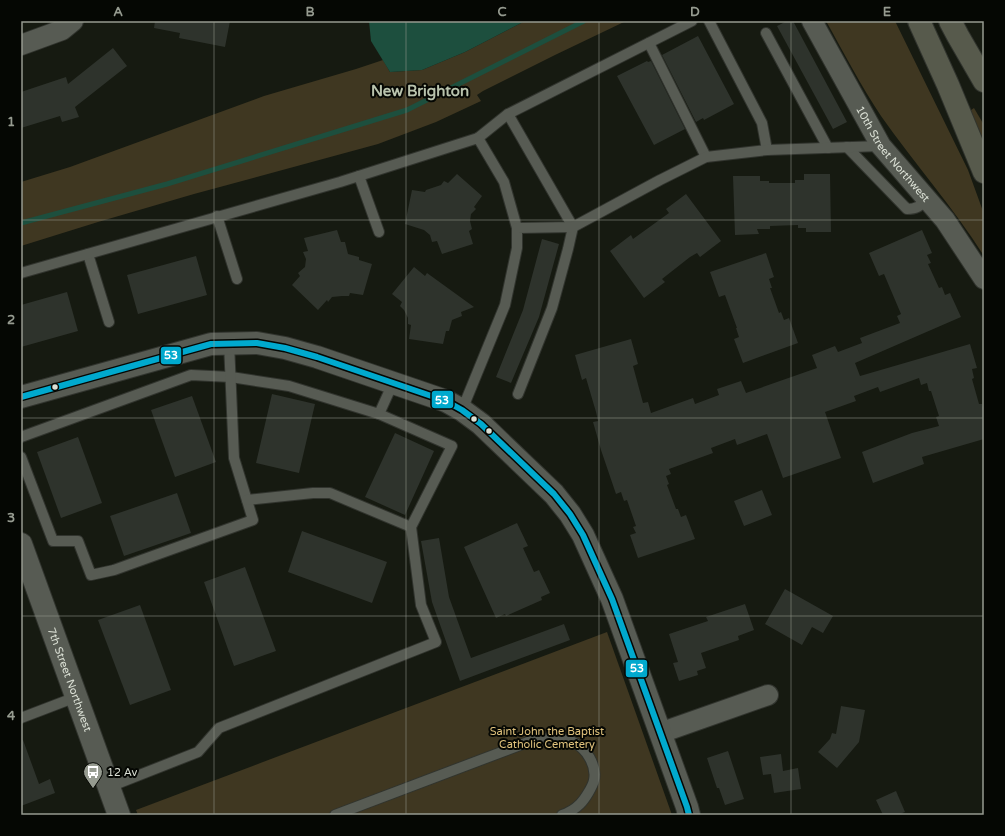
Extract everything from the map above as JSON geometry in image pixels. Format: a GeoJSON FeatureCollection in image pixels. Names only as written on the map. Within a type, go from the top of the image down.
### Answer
{"type":"FeatureCollection","features":[{"type":"Feature","properties":{"kind":"highway"},"geometry":{"type":"LineString","coordinates":[[919,21],[948,85],[984,172]]}},
{"type":"Feature","properties":{"kind":"highway"},"geometry":{"type":"LineString","coordinates":[[950,21],[984,81]]}},
{"type":"Feature","properties":{"kind":"street"},"geometry":{"type":"LineString","coordinates":[[21,45],[62,30],[73,21]]}},
{"type":"Feature","properties":{"kind":"street","name":"10th Street Northwest"},"geometry":{"type":"LineString","coordinates":[[812,21],[881,146],[945,220],[984,279]]}},
{"type":"Feature","properties":{"kind":"street"},"geometry":{"type":"LineString","coordinates":[[21,397],[211,344],[257,343],[285,348],[317,357],[446,401],[462,410],[481,424],[554,494],[570,514],[583,535],[612,599],[689,815]]}},
{"type":"Feature","properties":{"kind":"street","name":"7th Street Northwest"},"geometry":{"type":"LineString","coordinates":[[21,544],[28,584],[76,697],[119,815]]}},
{"type":"Feature","properties":{"kind":"street"},"geometry":{"type":"LineString","coordinates":[[660,733],[768,695]]}},
{"type":"Feature","properties":{"kind":"lane"},"geometry":{"type":"LineString","coordinates":[[21,273],[359,176],[478,138],[508,114],[692,21]]}},
{"type":"Feature","properties":{"kind":"lane"},"geometry":{"type":"LineString","coordinates":[[709,21],[762,123],[767,150]]}},
{"type":"Feature","properties":{"kind":"lane"},"geometry":{"type":"LineString","coordinates":[[766,33],[828,148]]}},
{"type":"Feature","properties":{"kind":"lane"},"geometry":{"type":"LineString","coordinates":[[648,43],[706,157]]}},
{"type":"Feature","properties":{"kind":"lane"},"geometry":{"type":"LineString","coordinates":[[508,114],[573,227],[552,308],[518,394]]}},
{"type":"Feature","properties":{"kind":"lane"},"geometry":{"type":"LineString","coordinates":[[462,410],[505,305],[517,248],[517,228],[504,182],[478,138]]}},
{"type":"Feature","properties":{"kind":"lane"},"geometry":{"type":"LineString","coordinates":[[517,228],[573,227],[706,157],[767,150],[881,146]]}},
{"type":"Feature","properties":{"kind":"lane"},"geometry":{"type":"LineString","coordinates":[[847,147],[907,209],[914,209],[928,199]]}},
{"type":"Feature","properties":{"kind":"lane"},"geometry":{"type":"LineString","coordinates":[[359,176],[379,232]]}},
{"type":"Feature","properties":{"kind":"lane"},"geometry":{"type":"LineString","coordinates":[[217,216],[237,279]]}},
{"type":"Feature","properties":{"kind":"lane"},"geometry":{"type":"LineString","coordinates":[[88,254],[109,322]]}},
{"type":"Feature","properties":{"kind":"lane"},"geometry":{"type":"LineString","coordinates":[[21,457],[53,541],[78,542],[91,575],[114,570],[252,520],[234,458],[229,343]]}},
{"type":"Feature","properties":{"kind":"lane"},"geometry":{"type":"LineString","coordinates":[[21,437],[191,375],[231,377],[289,386],[379,414],[452,446],[411,527],[421,605],[436,642],[219,728],[198,752],[109,787]]}},
{"type":"Feature","properties":{"kind":"lane"},"geometry":{"type":"LineString","coordinates":[[379,414],[392,383]]}},
{"type":"Feature","properties":{"kind":"lane"},"geometry":{"type":"LineString","coordinates":[[247,500],[330,492],[411,527]]}},
{"type":"Feature","properties":{"kind":"lane"},"geometry":{"type":"LineString","coordinates":[[21,718],[76,697]]}},
{"type":"Feature","properties":{"kind":"lane"},"geometry":{"type":"LineString","coordinates":[[335,815],[536,739],[556,737],[572,741],[583,749],[590,759],[594,771],[594,780],[581,803],[562,815]]}},
{"type":"Feature","properties":{"kind":"green space"},"geometry":{"type":"Polygon","coordinates":[[[525,21],[626,21],[483,91],[477,95],[481,101],[436,122],[378,144],[194,194],[21,246],[21,182],[70,167],[264,96],[383,60],[390,72],[422,70],[465,52],[525,21]]]}},
{"type":"Feature","properties":{"kind":"green space"},"geometry":{"type":"Polygon","coordinates":[[[826,21],[895,21],[968,170],[984,214],[984,256],[881,116],[826,21]]]}},
{"type":"Feature","properties":{"kind":"green space"},"geometry":{"type":"Polygon","coordinates":[[[974,108],[984,125],[984,150],[968,112],[974,108]]]}},
{"type":"Feature","properties":{"kind":"green space","name":"Saint John the Baptist Catholic Cemetery"},"geometry":{"type":"Polygon","coordinates":[[[607,632],[672,815],[138,815],[136,810],[607,632]]]}},
{"type":"Feature","properties":{"kind":"shaded area"},"geometry":{"type":"Polygon","coordinates":[[[369,21],[525,21],[465,52],[422,70],[390,72],[371,41],[369,21]]]}},
{"type":"Feature","properties":{"kind":"building"},"geometry":{"type":"Polygon","coordinates":[[[155,21],[230,21],[225,47],[179,38],[180,33],[154,28],[155,21]]]}},
{"type":"Feature","properties":{"kind":"building"},"geometry":{"type":"Polygon","coordinates":[[[787,21],[793,21],[847,122],[833,129],[777,26],[787,21]]]}},
{"type":"Feature","properties":{"kind":"building"},"geometry":{"type":"Polygon","coordinates":[[[698,36],[734,104],[704,120],[703,118],[696,122],[662,55],[698,36]]]}},
{"type":"Feature","properties":{"kind":"building"},"geometry":{"type":"Polygon","coordinates":[[[113,48],[127,66],[75,107],[79,117],[62,122],[60,116],[21,128],[21,92],[66,77],[68,84],[113,48]]]}},
{"type":"Feature","properties":{"kind":"building"},"geometry":{"type":"Polygon","coordinates":[[[647,61],[651,61],[685,129],[654,145],[617,76],[647,61]]]}},
{"type":"Feature","properties":{"kind":"building"},"geometry":{"type":"Polygon","coordinates":[[[457,174],[482,196],[474,207],[476,209],[471,214],[470,221],[472,229],[469,231],[473,244],[442,254],[437,241],[432,242],[430,235],[424,230],[405,224],[412,190],[425,192],[426,190],[441,185],[444,181],[448,183],[457,174]]]}},
{"type":"Feature","properties":{"kind":"building"},"geometry":{"type":"Polygon","coordinates":[[[804,174],[830,174],[831,232],[806,232],[806,228],[798,228],[798,225],[770,226],[770,229],[757,229],[759,234],[735,235],[733,176],[760,176],[760,181],[769,181],[769,183],[795,183],[795,180],[804,180],[804,174]]]}},
{"type":"Feature","properties":{"kind":"building"},"geometry":{"type":"Polygon","coordinates":[[[686,194],[721,241],[700,257],[697,253],[690,257],[662,279],[665,282],[644,298],[610,251],[631,235],[633,239],[669,213],[666,209],[686,194]]]}},
{"type":"Feature","properties":{"kind":"building"},"geometry":{"type":"Polygon","coordinates":[[[337,230],[341,242],[345,242],[348,254],[359,257],[359,260],[372,264],[363,295],[350,293],[349,296],[332,297],[328,302],[327,300],[318,310],[292,285],[300,276],[298,273],[305,267],[306,259],[303,252],[308,251],[304,238],[337,230]]]}},
{"type":"Feature","properties":{"kind":"building"},"geometry":{"type":"Polygon","coordinates":[[[922,230],[932,253],[927,255],[931,263],[928,264],[939,288],[942,287],[945,295],[950,293],[961,317],[855,363],[860,376],[970,344],[977,368],[972,369],[974,378],[972,379],[979,404],[982,404],[984,411],[984,439],[922,457],[924,464],[873,483],[862,452],[912,433],[939,426],[936,417],[939,416],[927,383],[921,385],[919,378],[880,392],[878,387],[854,396],[856,401],[825,412],[841,458],[783,478],[767,434],[737,445],[735,439],[711,448],[713,453],[669,469],[671,474],[666,476],[669,484],[667,485],[676,509],[678,509],[681,517],[686,515],[695,539],[638,558],[630,535],[636,533],[633,527],[636,526],[627,500],[624,501],[621,492],[616,494],[593,422],[598,421],[586,378],[582,380],[575,355],[631,339],[638,364],[633,366],[643,403],[648,402],[651,413],[693,398],[695,404],[719,395],[717,389],[741,381],[746,393],[817,368],[812,355],[835,346],[838,352],[862,343],[860,338],[900,323],[897,316],[901,314],[884,274],[879,276],[869,253],[922,230]]]}},
{"type":"Feature","properties":{"kind":"building"},"geometry":{"type":"Polygon","coordinates":[[[542,239],[559,244],[539,317],[511,383],[496,377],[523,310],[542,239]]]}},
{"type":"Feature","properties":{"kind":"building"},"geometry":{"type":"Polygon","coordinates":[[[766,253],[774,277],[769,279],[772,288],[770,288],[779,313],[781,312],[784,320],[789,318],[798,343],[743,363],[734,339],[739,337],[737,328],[725,295],[719,297],[710,272],[766,253]]]}},
{"type":"Feature","properties":{"kind":"building"},"geometry":{"type":"Polygon","coordinates":[[[196,256],[207,295],[138,314],[127,275],[196,256]]]}},
{"type":"Feature","properties":{"kind":"building"},"geometry":{"type":"Polygon","coordinates":[[[414,267],[425,276],[427,273],[474,307],[461,312],[462,316],[452,320],[449,331],[446,331],[443,344],[409,339],[411,325],[408,324],[408,318],[400,306],[402,302],[392,294],[414,267]]]}},
{"type":"Feature","properties":{"kind":"building"},"geometry":{"type":"Polygon","coordinates":[[[67,292],[78,331],[21,347],[21,305],[67,292]]]}},
{"type":"Feature","properties":{"kind":"building"},"geometry":{"type":"Polygon","coordinates":[[[272,394],[315,404],[299,473],[256,463],[272,394]]]}},
{"type":"Feature","properties":{"kind":"building"},"geometry":{"type":"Polygon","coordinates":[[[192,396],[216,462],[175,477],[151,410],[192,396]]]}},
{"type":"Feature","properties":{"kind":"building"},"geometry":{"type":"Polygon","coordinates":[[[395,433],[434,451],[405,515],[365,497],[395,433]]]}},
{"type":"Feature","properties":{"kind":"building"},"geometry":{"type":"Polygon","coordinates":[[[78,437],[102,503],[61,518],[37,452],[78,437]]]}},
{"type":"Feature","properties":{"kind":"building"},"geometry":{"type":"Polygon","coordinates":[[[762,490],[772,515],[744,526],[734,501],[762,490]]]}},
{"type":"Feature","properties":{"kind":"building"},"geometry":{"type":"Polygon","coordinates":[[[177,493],[191,533],[124,556],[110,516],[177,493]]]}},
{"type":"Feature","properties":{"kind":"building"},"geometry":{"type":"Polygon","coordinates":[[[517,523],[528,546],[523,548],[534,572],[539,570],[550,593],[541,597],[542,600],[506,616],[505,614],[496,618],[464,547],[517,523]]]}},
{"type":"Feature","properties":{"kind":"building"},"geometry":{"type":"Polygon","coordinates":[[[302,531],[387,562],[372,603],[288,572],[302,531]]]}},
{"type":"Feature","properties":{"kind":"building"},"geometry":{"type":"Polygon","coordinates":[[[439,538],[449,597],[471,658],[564,624],[570,640],[460,681],[432,602],[421,541],[439,538]]]}},
{"type":"Feature","properties":{"kind":"building"},"geometry":{"type":"Polygon","coordinates":[[[245,567],[276,651],[234,666],[204,582],[245,567]]]}},
{"type":"Feature","properties":{"kind":"building"},"geometry":{"type":"Polygon","coordinates":[[[785,589],[833,616],[823,633],[812,627],[802,645],[765,624],[785,589]]]}},
{"type":"Feature","properties":{"kind":"building"},"geometry":{"type":"Polygon","coordinates":[[[745,604],[754,630],[738,636],[739,640],[701,653],[706,668],[697,671],[698,675],[679,681],[673,663],[678,662],[669,634],[708,621],[706,617],[745,604]]]}},
{"type":"Feature","properties":{"kind":"building"},"geometry":{"type":"Polygon","coordinates":[[[140,605],[171,690],[130,705],[98,620],[140,605]]]}},
{"type":"Feature","properties":{"kind":"building"},"geometry":{"type":"Polygon","coordinates":[[[841,706],[865,710],[859,742],[837,768],[818,752],[830,739],[832,733],[836,734],[841,706]]]}},
{"type":"Feature","properties":{"kind":"building"},"geometry":{"type":"Polygon","coordinates":[[[21,740],[23,740],[39,784],[50,779],[55,793],[21,806],[21,740]]]}},
{"type":"Feature","properties":{"kind":"building"},"geometry":{"type":"Polygon","coordinates":[[[728,751],[744,799],[725,805],[719,788],[717,788],[707,758],[728,751]]]}},
{"type":"Feature","properties":{"kind":"building"},"geometry":{"type":"Polygon","coordinates":[[[781,754],[783,771],[798,768],[801,789],[774,793],[771,774],[763,775],[760,757],[781,754]]]}},
{"type":"Feature","properties":{"kind":"building"},"geometry":{"type":"Polygon","coordinates":[[[896,791],[905,812],[897,815],[883,815],[876,800],[896,791]]]}},
{"type":"Feature","properties":{"kind":"waterway"},"geometry":{"type":"LineString","coordinates":[[21,223],[167,184],[407,110],[584,21]]}},
{"type":"Feature","properties":{"kind":"transit line","name":"53"},"geometry":{"type":"LineString","coordinates":[[21,397],[211,344],[257,343],[285,348],[317,357],[446,401],[462,410],[481,424],[554,494],[570,514],[583,535],[612,599],[689,815]]}},
{"type":"Feature","properties":{"kind":"place","name":"12 Av"},"geometry":{"type":"Point","coordinates":[93,789]}},
{"type":"Feature","properties":{"kind":"district","name":"New Brighton"},"geometry":{"type":"Point","coordinates":[420,91]}}]}
